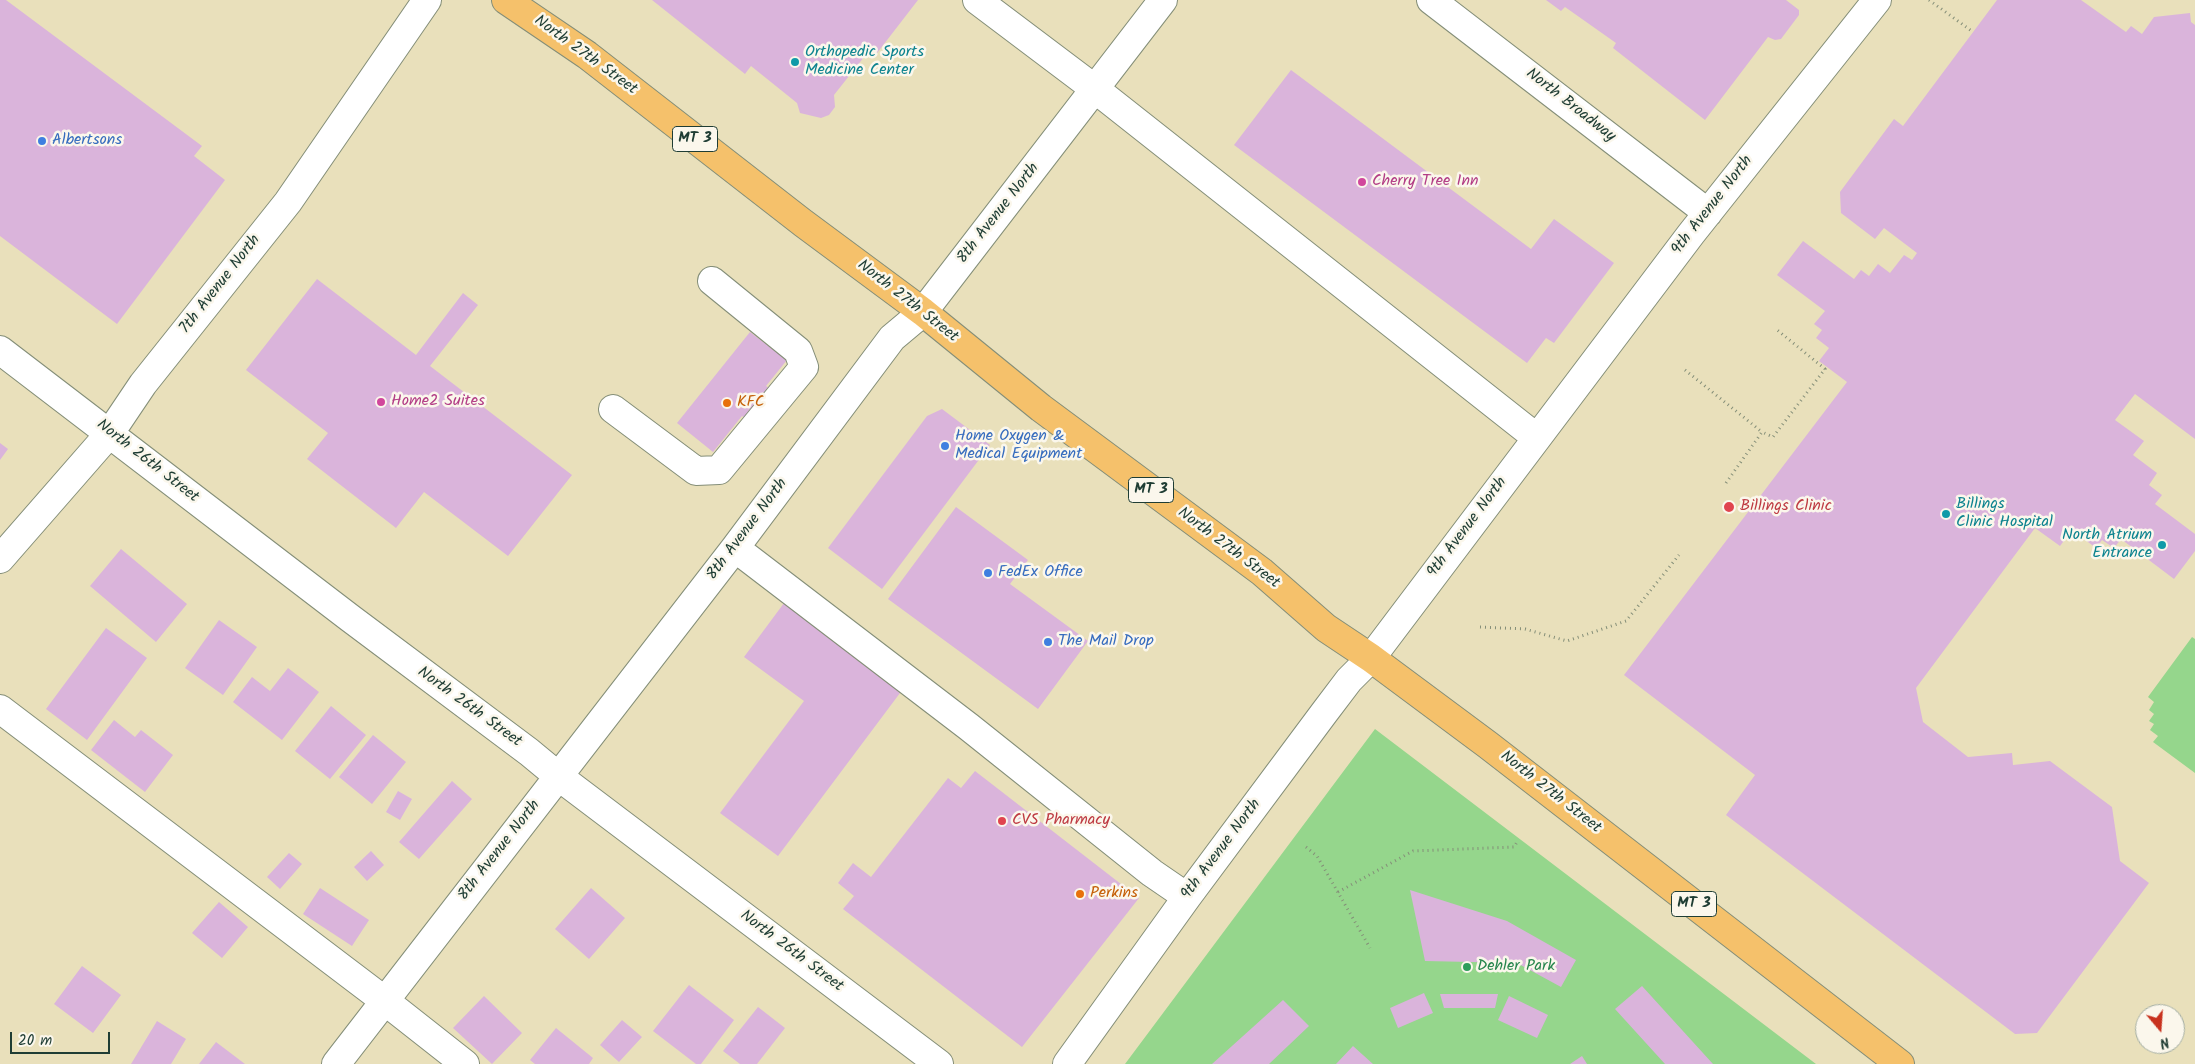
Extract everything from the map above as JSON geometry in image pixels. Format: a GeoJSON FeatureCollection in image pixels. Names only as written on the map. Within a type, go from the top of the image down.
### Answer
{"type":"FeatureCollection","features":[{"type":"Feature","properties":{"kind":"main road","name":"North 27th Street"},"geometry":{"type":"LineString","coordinates":[[506,0],[587,55],[803,223],[923,312],[1041,408],[1262,572],[1326,628],[1371,658],[1488,745],[1900,1064]]}},
{"type":"Feature","properties":{"kind":"street","name":"7th Avenue North"},"geometry":{"type":"LineString","coordinates":[[0,559],[110,433],[143,384],[288,202],[427,0]]}},
{"type":"Feature","properties":{"kind":"street"},"geometry":{"type":"LineString","coordinates":[[977,0],[1095,89],[1537,438]]}},
{"type":"Feature","properties":{"kind":"street","name":"8th Avenue North"},"geometry":{"type":"LineString","coordinates":[[336,1064],[735,548],[892,338],[923,312],[1163,0]]}},
{"type":"Feature","properties":{"kind":"street","name":"North Broadway"},"geometry":{"type":"LineString","coordinates":[[1431,0],[1708,212]]}},
{"type":"Feature","properties":{"kind":"street","name":"9th Avenue North"},"geometry":{"type":"LineString","coordinates":[[1068,1064],[1187,897],[1349,680],[1371,658],[1500,484],[1708,212],[1877,0]]}},
{"type":"Feature","properties":{"kind":"street"},"geometry":{"type":"LineString","coordinates":[[613,409],[696,471],[719,470],[804,367],[798,351],[712,281]]}},
{"type":"Feature","properties":{"kind":"street","name":"North 26th Street"},"geometry":{"type":"LineString","coordinates":[[0,350],[939,1064]]}},
{"type":"Feature","properties":{"kind":"street"},"geometry":{"type":"LineString","coordinates":[[735,548],[969,727],[1152,874],[1187,897]]}},
{"type":"Feature","properties":{"kind":"street"},"geometry":{"type":"LineString","coordinates":[[0,709],[385,1001],[465,1064]]}},
{"type":"Feature","properties":{"kind":"path"},"geometry":{"type":"LineString","coordinates":[[1929,0],[1973,32]]}},
{"type":"Feature","properties":{"kind":"path"},"geometry":{"type":"LineString","coordinates":[[1685,370],[1762,432],[1772,437],[1825,369],[1776,329]]}},
{"type":"Feature","properties":{"kind":"path"},"geometry":{"type":"LineString","coordinates":[[1726,483],[1762,432]]}},
{"type":"Feature","properties":{"kind":"path"},"geometry":{"type":"LineString","coordinates":[[1480,628],[1525,629],[1567,641],[1626,621],[1678,555]]}},
{"type":"Feature","properties":{"kind":"path"},"geometry":{"type":"LineString","coordinates":[[1338,892],[1413,851],[1514,848],[1517,842]]}},
{"type":"Feature","properties":{"kind":"path"},"geometry":{"type":"LineString","coordinates":[[1306,847],[1317,856],[1370,948]]}},
{"type":"Feature","properties":{"kind":"green space"},"geometry":{"type":"Polygon","coordinates":[[[2192,637],[2195,639],[2195,773],[2153,742],[2158,736],[2150,730],[2154,724],[2149,721],[2154,714],[2149,710],[2154,702],[2148,697],[2192,637]]]}},
{"type":"Feature","properties":{"kind":"green space"},"geometry":{"type":"Polygon","coordinates":[[[1375,729],[1816,1064],[1125,1064],[1375,729]]]}},
{"type":"Feature","properties":{"kind":"building"},"geometry":{"type":"Polygon","coordinates":[[[0,0],[6,0],[202,146],[194,156],[225,180],[117,324],[0,236],[0,0]]]}},
{"type":"Feature","properties":{"kind":"building","name":"Orthopedic Sports Medicine Center"},"geometry":{"type":"Polygon","coordinates":[[[652,0],[918,0],[874,57],[868,52],[834,95],[835,107],[829,115],[821,118],[800,113],[797,103],[751,66],[745,74],[652,0]]]}},
{"type":"Feature","properties":{"kind":"building"},"geometry":{"type":"Polygon","coordinates":[[[1546,0],[1786,0],[1799,10],[1799,15],[1781,39],[1775,40],[1768,37],[1705,120],[1613,48],[1616,43],[1565,7],[1561,11],[1546,0]]]}},
{"type":"Feature","properties":{"kind":"building","name":"Billings Clinic Hospital"},"geometry":{"type":"Polygon","coordinates":[[[1997,0],[2081,0],[2126,32],[2131,26],[2142,34],[2154,17],[2190,13],[2191,22],[2195,25],[2195,439],[2135,394],[2115,420],[2144,441],[2133,455],[2157,473],[2149,485],[2162,495],[2155,504],[2195,534],[2195,551],[2174,579],[2121,539],[2114,548],[2102,540],[2096,548],[2072,530],[2060,546],[2035,528],[1916,688],[1923,722],[1968,757],[2012,753],[2013,765],[2050,761],[2112,807],[2120,861],[2149,883],[2037,1033],[2015,1034],[1726,815],[1755,775],[1624,675],[1847,382],[1819,361],[1829,348],[1816,338],[1822,330],[1814,324],[1825,311],[1777,275],[1803,241],[1854,279],[1861,270],[1869,276],[1878,264],[1890,273],[1904,255],[1912,260],[1917,253],[1884,228],[1875,239],[1841,213],[1840,192],[1894,119],[1903,126],[1997,0]]]}},
{"type":"Feature","properties":{"kind":"building","name":"Cherry Tree Inn"},"geometry":{"type":"Polygon","coordinates":[[[1291,70],[1531,249],[1554,219],[1614,263],[1554,343],[1546,338],[1527,363],[1234,145],[1291,70]]]}},
{"type":"Feature","properties":{"kind":"building","name":"Home2 Suites"},"geometry":{"type":"Polygon","coordinates":[[[317,279],[416,355],[463,293],[478,305],[430,366],[572,475],[508,556],[424,492],[396,528],[307,459],[328,433],[246,370],[317,279]]]}},
{"type":"Feature","properties":{"kind":"building","name":"KFC"},"geometry":{"type":"Polygon","coordinates":[[[750,332],[787,360],[766,386],[772,390],[748,420],[742,416],[713,452],[677,423],[750,332]]]}},
{"type":"Feature","properties":{"kind":"building"},"geometry":{"type":"Polygon","coordinates":[[[942,409],[990,445],[882,589],[828,548],[927,416],[942,409]]]}},
{"type":"Feature","properties":{"kind":"building"},"geometry":{"type":"Polygon","coordinates":[[[0,443],[8,449],[0,460],[0,443]]]}},
{"type":"Feature","properties":{"kind":"building"},"geometry":{"type":"Polygon","coordinates":[[[956,507],[1028,560],[1010,584],[1088,641],[1038,709],[888,599],[956,507]]]}},
{"type":"Feature","properties":{"kind":"building"},"geometry":{"type":"Polygon","coordinates":[[[121,549],[187,604],[156,642],[90,586],[121,549]]]}},
{"type":"Feature","properties":{"kind":"building"},"geometry":{"type":"Polygon","coordinates":[[[787,599],[896,680],[900,693],[778,856],[720,813],[804,701],[744,657],[787,599]]]}},
{"type":"Feature","properties":{"kind":"building"},"geometry":{"type":"Polygon","coordinates":[[[219,620],[257,647],[223,695],[185,668],[219,620]]]}},
{"type":"Feature","properties":{"kind":"building"},"geometry":{"type":"Polygon","coordinates":[[[106,628],[147,658],[87,740],[46,709],[106,628]]]}},
{"type":"Feature","properties":{"kind":"building"},"geometry":{"type":"Polygon","coordinates":[[[288,668],[319,692],[282,740],[233,702],[252,677],[270,691],[288,668]]]}},
{"type":"Feature","properties":{"kind":"building"},"geometry":{"type":"Polygon","coordinates":[[[331,706],[366,735],[330,779],[295,751],[331,706]]]}},
{"type":"Feature","properties":{"kind":"building"},"geometry":{"type":"Polygon","coordinates":[[[114,720],[135,737],[141,730],[173,755],[145,792],[91,750],[114,720]]]}},
{"type":"Feature","properties":{"kind":"building"},"geometry":{"type":"Polygon","coordinates":[[[373,735],[406,762],[372,804],[339,777],[373,735]]]}},
{"type":"Feature","properties":{"kind":"building"},"geometry":{"type":"Polygon","coordinates":[[[975,771],[1139,898],[1022,1047],[843,909],[854,896],[838,883],[853,863],[871,877],[948,778],[961,788],[975,771]]]}},
{"type":"Feature","properties":{"kind":"building"},"geometry":{"type":"Polygon","coordinates":[[[452,781],[472,799],[419,859],[399,842],[452,781]]]}},
{"type":"Feature","properties":{"kind":"building"},"geometry":{"type":"Polygon","coordinates":[[[398,791],[412,799],[400,820],[386,812],[398,791]]]}},
{"type":"Feature","properties":{"kind":"building"},"geometry":{"type":"Polygon","coordinates":[[[371,851],[384,865],[367,881],[354,867],[371,851]]]}},
{"type":"Feature","properties":{"kind":"building"},"geometry":{"type":"Polygon","coordinates":[[[289,853],[302,864],[280,889],[267,877],[289,853]]]}},
{"type":"Feature","properties":{"kind":"building"},"geometry":{"type":"Polygon","coordinates":[[[320,888],[369,920],[352,946],[303,914],[320,888]]]}},
{"type":"Feature","properties":{"kind":"building"},"geometry":{"type":"Polygon","coordinates":[[[591,888],[625,918],[589,959],[555,929],[591,888]]]}},
{"type":"Feature","properties":{"kind":"building"},"geometry":{"type":"Polygon","coordinates":[[[1410,890],[1507,921],[1576,960],[1561,987],[1517,963],[1425,961],[1410,890]]]}},
{"type":"Feature","properties":{"kind":"building"},"geometry":{"type":"Polygon","coordinates":[[[219,902],[248,927],[222,958],[192,933],[219,902]]]}},
{"type":"Feature","properties":{"kind":"building"},"geometry":{"type":"Polygon","coordinates":[[[82,966],[121,995],[93,1033],[54,1004],[82,966]]]}},
{"type":"Feature","properties":{"kind":"building"},"geometry":{"type":"Polygon","coordinates":[[[689,985],[734,1020],[701,1064],[696,1064],[653,1031],[689,985]]]}},
{"type":"Feature","properties":{"kind":"building"},"geometry":{"type":"Polygon","coordinates":[[[1642,986],[1713,1064],[1665,1064],[1615,1009],[1642,986]]]}},
{"type":"Feature","properties":{"kind":"building"},"geometry":{"type":"Polygon","coordinates":[[[1424,993],[1433,1013],[1398,1028],[1390,1008],[1424,993]]]}},
{"type":"Feature","properties":{"kind":"building"},"geometry":{"type":"Polygon","coordinates":[[[1440,994],[1498,994],[1495,1008],[1444,1008],[1440,994]]]}},
{"type":"Feature","properties":{"kind":"building"},"geometry":{"type":"Polygon","coordinates":[[[484,996],[522,1033],[492,1064],[453,1028],[484,996]]]}},
{"type":"Feature","properties":{"kind":"building"},"geometry":{"type":"Polygon","coordinates":[[[1509,996],[1548,1015],[1537,1038],[1498,1020],[1509,996]]]}},
{"type":"Feature","properties":{"kind":"building"},"geometry":{"type":"Polygon","coordinates":[[[1283,1000],[1309,1026],[1269,1064],[1212,1064],[1283,1000]]]}},
{"type":"Feature","properties":{"kind":"building"},"geometry":{"type":"Polygon","coordinates":[[[758,1007],[785,1028],[757,1064],[740,1064],[723,1051],[758,1007]]]}},
{"type":"Feature","properties":{"kind":"building"},"geometry":{"type":"Polygon","coordinates":[[[622,1020],[642,1037],[619,1062],[600,1045],[622,1020]]]}},
{"type":"Feature","properties":{"kind":"building"},"geometry":{"type":"Polygon","coordinates":[[[157,1021],[186,1039],[171,1064],[131,1064],[157,1021]]]}},
{"type":"Feature","properties":{"kind":"building"},"geometry":{"type":"Polygon","coordinates":[[[556,1028],[593,1058],[589,1064],[535,1064],[530,1060],[556,1028]]]}},
{"type":"Feature","properties":{"kind":"building"},"geometry":{"type":"Polygon","coordinates":[[[216,1042],[245,1064],[199,1064],[216,1042]]]}},
{"type":"Feature","properties":{"kind":"building"},"geometry":{"type":"Polygon","coordinates":[[[1353,1046],[1373,1064],[1336,1064],[1353,1046]]]}},
{"type":"Feature","properties":{"kind":"building"},"geometry":{"type":"Polygon","coordinates":[[[1582,1056],[1587,1064],[1570,1064],[1582,1056]]]}},
{"type":"Feature","properties":{"kind":"place","name":"Orthopedic Sports Medicine Center"},"geometry":{"type":"Point","coordinates":[795,62]}},
{"type":"Feature","properties":{"kind":"place","name":"Albertsons"},"geometry":{"type":"Point","coordinates":[42,141]}},
{"type":"Feature","properties":{"kind":"place","name":"Cherry Tree Inn"},"geometry":{"type":"Point","coordinates":[1362,182]}},
{"type":"Feature","properties":{"kind":"place","name":"Home2 Suites"},"geometry":{"type":"Point","coordinates":[381,402]}},
{"type":"Feature","properties":{"kind":"place","name":"KFC"},"geometry":{"type":"Point","coordinates":[727,403]}},
{"type":"Feature","properties":{"kind":"place","name":"Home Oxygen & Medical Equipment"},"geometry":{"type":"Point","coordinates":[945,446]}},
{"type":"Feature","properties":{"kind":"place","name":"Billings Clinic"},"geometry":{"type":"Point","coordinates":[1729,507]}},
{"type":"Feature","properties":{"kind":"place","name":"Billings Clinic Hospital"},"geometry":{"type":"Point","coordinates":[1946,514]}},
{"type":"Feature","properties":{"kind":"place","name":"North Atrium Entrance"},"geometry":{"type":"Point","coordinates":[2162,545]}},
{"type":"Feature","properties":{"kind":"place","name":"FedEx Office"},"geometry":{"type":"Point","coordinates":[988,573]}},
{"type":"Feature","properties":{"kind":"place","name":"The Mail Drop"},"geometry":{"type":"Point","coordinates":[1048,642]}},
{"type":"Feature","properties":{"kind":"place","name":"CVS Pharmacy"},"geometry":{"type":"Point","coordinates":[1002,821]}},
{"type":"Feature","properties":{"kind":"place","name":"Perkins"},"geometry":{"type":"Point","coordinates":[1080,894]}},
{"type":"Feature","properties":{"kind":"place","name":"Dehler Park"},"geometry":{"type":"Point","coordinates":[1467,967]}}]}
